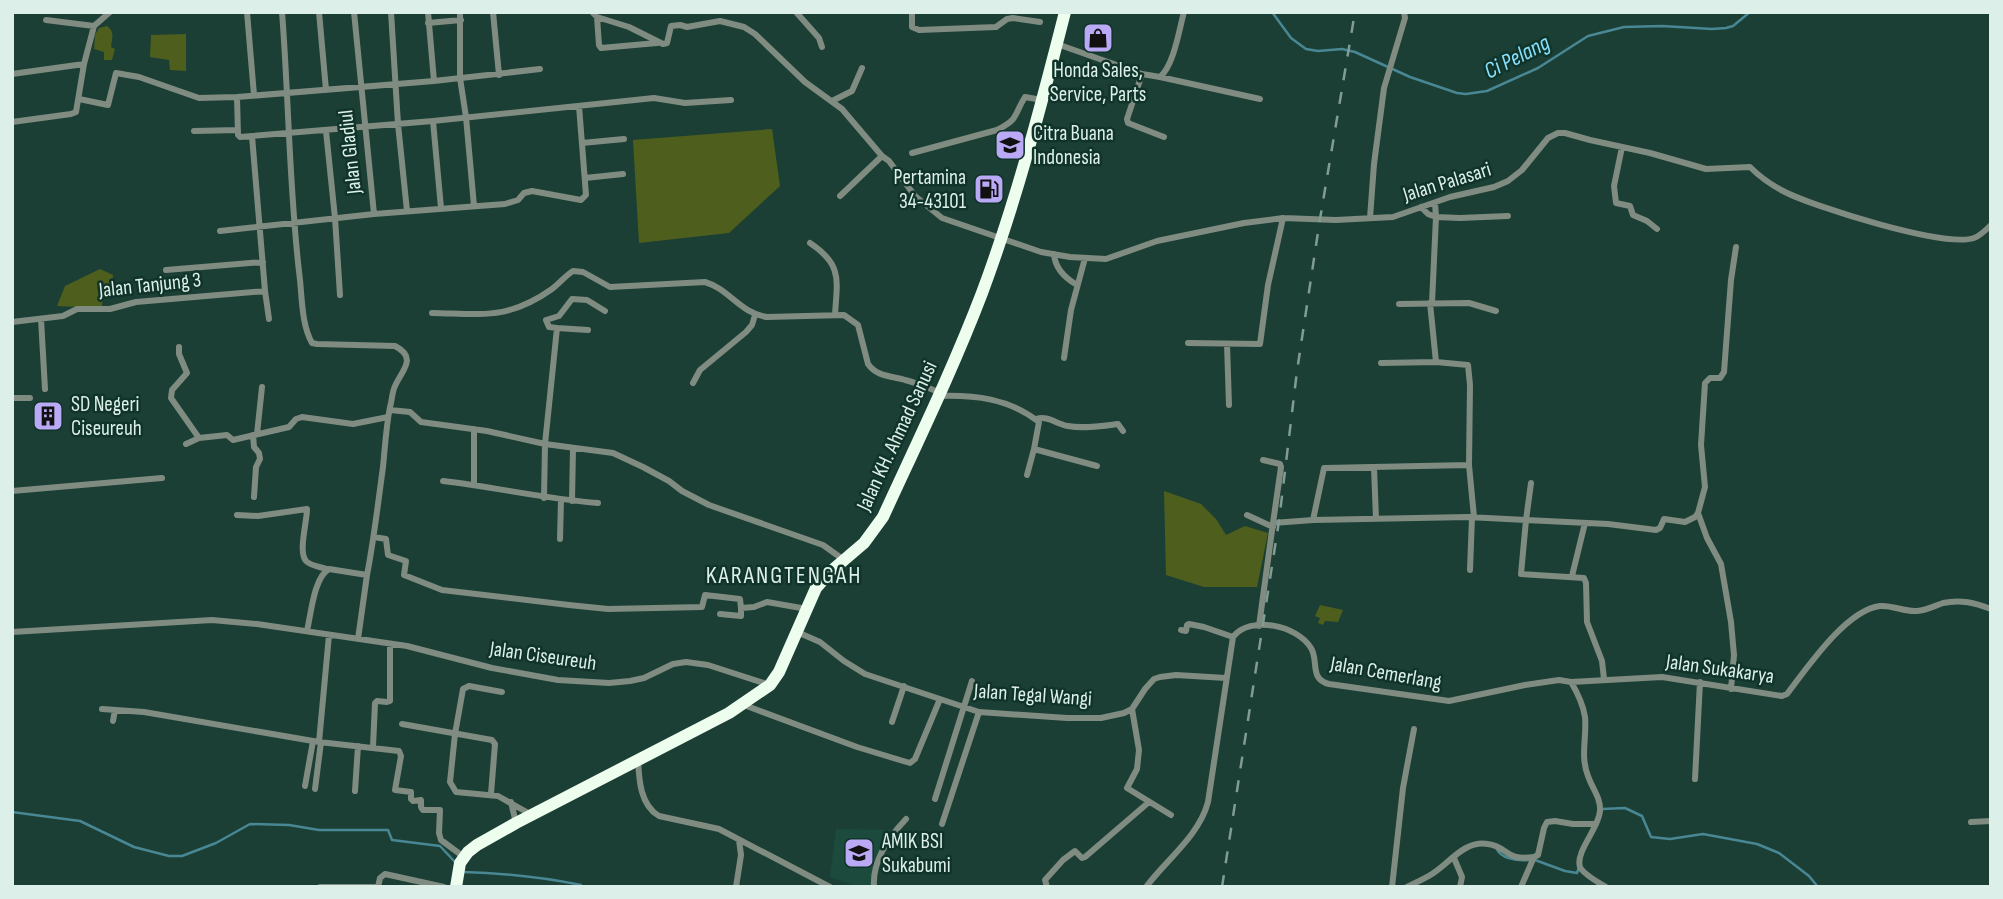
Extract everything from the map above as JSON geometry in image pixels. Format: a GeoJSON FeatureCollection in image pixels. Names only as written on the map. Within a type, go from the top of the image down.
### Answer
{"type":"FeatureCollection","features":[{"type":"Feature","properties":{"kind":"highway","name":"Jalan KH. Ahmad Sanusi"},"geometry":{"type":"LineString","coordinates":[[462,860],[477,845],[516,823],[742,704],[770,685],[779,673],[816,588],[864,543],[883,517],[978,303],[1042,100],[1065,12]]}},
{"type":"Feature","properties":{"kind":"highway"},"geometry":{"type":"LineString","coordinates":[[456,881],[462,860]]}},
{"type":"Feature","properties":{"kind":"street"},"geometry":{"type":"LineString","coordinates":[[12,122],[74,113],[77,110],[83,64],[94,26],[110,12]]}},
{"type":"Feature","properties":{"kind":"street"},"geometry":{"type":"LineString","coordinates":[[247,12],[254,95]]}},
{"type":"Feature","properties":{"kind":"street"},"geometry":{"type":"LineString","coordinates":[[282,12],[293,223],[309,338],[317,344],[395,346],[403,351],[407,358],[403,374],[395,387],[389,414],[358,639]]}},
{"type":"Feature","properties":{"kind":"street"},"geometry":{"type":"LineString","coordinates":[[319,12],[326,90]]}},
{"type":"Feature","properties":{"kind":"street","name":"Jalan Gladiul"},"geometry":{"type":"LineString","coordinates":[[354,12],[374,214]]}},
{"type":"Feature","properties":{"kind":"street"},"geometry":{"type":"LineString","coordinates":[[391,12],[407,211]]}},
{"type":"Feature","properties":{"kind":"street"},"geometry":{"type":"LineString","coordinates":[[428,12],[434,81]]}},
{"type":"Feature","properties":{"kind":"street"},"geometry":{"type":"LineString","coordinates":[[493,12],[499,75]]}},
{"type":"Feature","properties":{"kind":"street"},"geometry":{"type":"LineString","coordinates":[[796,12],[820,38],[822,47]]}},
{"type":"Feature","properties":{"kind":"street"},"geometry":{"type":"LineString","coordinates":[[912,12],[912,27],[919,30],[996,27],[1013,18],[1040,22]]}},
{"type":"Feature","properties":{"kind":"street"},"geometry":{"type":"LineString","coordinates":[[1160,76],[1171,59],[1184,12]]}},
{"type":"Feature","properties":{"kind":"street"},"geometry":{"type":"LineString","coordinates":[[1370,218],[1384,88],[1405,18],[1404,12]]}},
{"type":"Feature","properties":{"kind":"street"},"geometry":{"type":"LineString","coordinates":[[594,15],[647,35],[657,43]]}},
{"type":"Feature","properties":{"kind":"street"},"geometry":{"type":"LineString","coordinates":[[594,15],[601,48],[657,43]]}},
{"type":"Feature","properties":{"kind":"street"},"geometry":{"type":"LineString","coordinates":[[428,23],[461,16],[460,78],[474,206]]}},
{"type":"Feature","properties":{"kind":"street"},"geometry":{"type":"LineString","coordinates":[[46,20],[94,26]]}},
{"type":"Feature","properties":{"kind":"street","name":"Jalan Palasari"},"geometry":{"type":"LineString","coordinates":[[657,43],[667,43],[671,26],[720,21],[744,27],[842,109],[889,161],[915,196],[937,215],[1041,252],[1054,254],[1111,258],[1167,238],[1283,218],[1393,218],[1450,197],[1494,187],[1514,178],[1548,138],[1558,133],[1650,153],[1706,169],[1750,166],[1762,180],[1783,192],[1908,232],[1939,238],[1966,239],[1974,238],[1991,225]]}},
{"type":"Feature","properties":{"kind":"street"},"geometry":{"type":"LineString","coordinates":[[1057,44],[1142,74],[1260,99]]}},
{"type":"Feature","properties":{"kind":"street"},"geometry":{"type":"LineString","coordinates":[[12,74],[83,64]]}},
{"type":"Feature","properties":{"kind":"street"},"geometry":{"type":"LineString","coordinates":[[832,101],[852,91],[862,68]]}},
{"type":"Feature","properties":{"kind":"street"},"geometry":{"type":"LineString","coordinates":[[79,99],[108,105],[115,73],[139,77],[195,97],[237,97],[499,75],[540,69]]}},
{"type":"Feature","properties":{"kind":"street"},"geometry":{"type":"LineString","coordinates":[[1142,74],[1128,123],[1164,138]]}},
{"type":"Feature","properties":{"kind":"street"},"geometry":{"type":"LineString","coordinates":[[237,97],[239,136],[326,131],[654,98],[685,103],[731,100]]}},
{"type":"Feature","properties":{"kind":"street"},"geometry":{"type":"LineString","coordinates":[[912,153],[997,130],[1017,116],[1025,97],[1042,100]]}},
{"type":"Feature","properties":{"kind":"street"},"geometry":{"type":"LineString","coordinates":[[220,231],[513,202],[524,193],[532,191],[575,199],[584,198],[586,195],[579,106]]}},
{"type":"Feature","properties":{"kind":"street"},"geometry":{"type":"LineString","coordinates":[[433,121],[441,208]]}},
{"type":"Feature","properties":{"kind":"street"},"geometry":{"type":"LineString","coordinates":[[194,131],[238,130]]}},
{"type":"Feature","properties":{"kind":"street"},"geometry":{"type":"LineString","coordinates":[[326,131],[340,295]]}},
{"type":"Feature","properties":{"kind":"street"},"geometry":{"type":"LineString","coordinates":[[252,136],[269,319]]}},
{"type":"Feature","properties":{"kind":"street"},"geometry":{"type":"LineString","coordinates":[[582,144],[624,139]]}},
{"type":"Feature","properties":{"kind":"street"},"geometry":{"type":"LineString","coordinates":[[1622,147],[1614,186],[1616,203],[1630,206],[1633,215],[1657,229]]}},
{"type":"Feature","properties":{"kind":"street"},"geometry":{"type":"LineString","coordinates":[[840,196],[883,156]]}},
{"type":"Feature","properties":{"kind":"street"},"geometry":{"type":"LineString","coordinates":[[585,178],[623,174]]}},
{"type":"Feature","properties":{"kind":"street"},"geometry":{"type":"LineString","coordinates":[[1435,203],[1431,303],[1436,362]]}},
{"type":"Feature","properties":{"kind":"street"},"geometry":{"type":"LineString","coordinates":[[1421,207],[1436,217],[1508,216]]}},
{"type":"Feature","properties":{"kind":"street"},"geometry":{"type":"LineString","coordinates":[[1188,343],[1260,344],[1268,285],[1283,218]]}},
{"type":"Feature","properties":{"kind":"street"},"geometry":{"type":"LineString","coordinates":[[810,243],[820,250],[837,273],[835,315]]}},
{"type":"Feature","properties":{"kind":"street"},"geometry":{"type":"LineString","coordinates":[[1247,515],[1273,525],[1312,520],[1473,517],[1656,530],[1660,528],[1663,520],[1685,522],[1695,517],[1705,488],[1701,445],[1705,383],[1710,378],[1720,378],[1724,372],[1736,247]]}},
{"type":"Feature","properties":{"kind":"street"},"geometry":{"type":"LineString","coordinates":[[1054,254],[1057,266],[1077,285]]}},
{"type":"Feature","properties":{"kind":"street"},"geometry":{"type":"LineString","coordinates":[[1064,358],[1071,310],[1085,258]]}},
{"type":"Feature","properties":{"kind":"street"},"geometry":{"type":"LineString","coordinates":[[166,270],[263,262]]}},
{"type":"Feature","properties":{"kind":"street"},"geometry":{"type":"LineString","coordinates":[[432,313],[509,312],[554,288],[573,271],[583,272],[610,287],[705,282],[720,288],[744,309],[767,317],[844,315],[858,325],[868,364],[872,369],[907,380],[938,394],[987,398],[1036,419],[1039,426],[1027,475]]}},
{"type":"Feature","properties":{"kind":"street","name":"Jalan Tanjung 3"},"geometry":{"type":"LineString","coordinates":[[12,322],[62,316],[77,309],[110,309],[136,302],[265,291]]}},
{"type":"Feature","properties":{"kind":"street"},"geometry":{"type":"LineString","coordinates":[[588,330],[549,327],[545,320],[559,316],[572,299],[587,300],[605,311]]}},
{"type":"Feature","properties":{"kind":"street"},"geometry":{"type":"LineString","coordinates":[[1399,304],[1475,304],[1496,311]]}},
{"type":"Feature","properties":{"kind":"street"},"geometry":{"type":"LineString","coordinates":[[692,383],[700,370],[746,332],[755,315]]}},
{"type":"Feature","properties":{"kind":"street"},"geometry":{"type":"LineString","coordinates":[[41,319],[46,389]]}},
{"type":"Feature","properties":{"kind":"street"},"geometry":{"type":"LineString","coordinates":[[544,498],[545,444],[557,328]]}},
{"type":"Feature","properties":{"kind":"street"},"geometry":{"type":"LineString","coordinates":[[1227,344],[1229,405]]}},
{"type":"Feature","properties":{"kind":"street"},"geometry":{"type":"LineString","coordinates":[[179,347],[187,373],[172,390],[171,398],[199,438]]}},
{"type":"Feature","properties":{"kind":"street"},"geometry":{"type":"LineString","coordinates":[[1381,363],[1436,362],[1468,365],[1469,465],[1473,517],[1470,570]]}},
{"type":"Feature","properties":{"kind":"street"},"geometry":{"type":"LineString","coordinates":[[254,497],[256,467],[260,459],[254,447],[262,387]]}},
{"type":"Feature","properties":{"kind":"street"},"geometry":{"type":"LineString","coordinates":[[12,398],[30,398]]}},
{"type":"Feature","properties":{"kind":"street"},"geometry":{"type":"LineString","coordinates":[[186,444],[199,438],[228,435],[234,440],[289,428],[296,419],[302,417],[353,424],[389,414],[410,412],[422,422],[613,453],[709,505],[823,545],[844,560]]}},
{"type":"Feature","properties":{"kind":"street"},"geometry":{"type":"LineString","coordinates":[[1036,419],[1042,417],[1065,426],[1084,428],[1118,424],[1123,430]]}},
{"type":"Feature","properties":{"kind":"street"},"geometry":{"type":"LineString","coordinates":[[474,429],[474,485]]}},
{"type":"Feature","properties":{"kind":"street"},"geometry":{"type":"LineString","coordinates":[[572,501],[573,448]]}},
{"type":"Feature","properties":{"kind":"street"},"geometry":{"type":"LineString","coordinates":[[1034,449],[1097,466]]}},
{"type":"Feature","properties":{"kind":"street"},"geometry":{"type":"LineString","coordinates":[[1146,887],[1205,815],[1233,637],[1238,630],[1259,626],[1281,467],[1280,464],[1263,460]]}},
{"type":"Feature","properties":{"kind":"street"},"geometry":{"type":"LineString","coordinates":[[1312,520],[1324,468],[1469,465]]}},
{"type":"Feature","properties":{"kind":"street"},"geometry":{"type":"LineString","coordinates":[[1374,467],[1376,519]]}},
{"type":"Feature","properties":{"kind":"street"},"geometry":{"type":"LineString","coordinates":[[12,491],[162,478]]}},
{"type":"Feature","properties":{"kind":"street"},"geometry":{"type":"LineString","coordinates":[[443,481],[544,498],[598,503]]}},
{"type":"Feature","properties":{"kind":"street"},"geometry":{"type":"LineString","coordinates":[[1531,482],[1521,574],[1581,576],[1585,580],[1587,622],[1598,650],[1604,680]]}},
{"type":"Feature","properties":{"kind":"street"},"geometry":{"type":"LineString","coordinates":[[560,539],[561,500]]}},
{"type":"Feature","properties":{"kind":"street"},"geometry":{"type":"LineString","coordinates":[[237,515],[258,516],[307,509],[302,552],[305,560],[325,572],[367,575]]}},
{"type":"Feature","properties":{"kind":"street"},"geometry":{"type":"LineString","coordinates":[[1698,513],[1721,564],[1734,655],[1731,689]]}},
{"type":"Feature","properties":{"kind":"street"},"geometry":{"type":"LineString","coordinates":[[1572,576],[1585,523]]}},
{"type":"Feature","properties":{"kind":"street"},"geometry":{"type":"LineString","coordinates":[[374,537],[386,539],[388,554],[406,561],[404,575],[442,590],[608,609],[702,607],[705,595],[740,599],[740,616],[720,614]]}},
{"type":"Feature","properties":{"kind":"street"},"geometry":{"type":"LineString","coordinates":[[307,631],[325,572]]}},
{"type":"Feature","properties":{"kind":"street","name":"Jalan Sukakarya"},"geometry":{"type":"LineString","coordinates":[[1571,682],[1662,677],[1731,689],[1787,694],[1816,656],[1846,624],[1857,614],[1869,609],[1886,606],[1919,611],[1955,601],[1975,603],[1991,609]]}},
{"type":"Feature","properties":{"kind":"street"},"geometry":{"type":"LineString","coordinates":[[741,608],[767,602],[807,609]]}},
{"type":"Feature","properties":{"kind":"street","name":"Jalan Ciseureuh"},"geometry":{"type":"LineString","coordinates":[[12,632],[212,620],[390,644],[558,680],[609,683],[630,681],[673,664],[686,662],[708,665],[770,685]]}},
{"type":"Feature","properties":{"kind":"street"},"geometry":{"type":"LineString","coordinates":[[1181,630],[1186,631],[1189,624],[1233,637]]}},
{"type":"Feature","properties":{"kind":"street","name":"Jalan Cemerlang"},"geometry":{"type":"LineString","coordinates":[[1259,626],[1282,628],[1299,635],[1309,644],[1314,654],[1317,676],[1329,684],[1449,701],[1525,685],[1559,680],[1571,682]]}},
{"type":"Feature","properties":{"kind":"street","name":"Jalan Tegal Wangi"},"geometry":{"type":"LineString","coordinates":[[797,632],[820,642],[844,662],[865,674],[979,712],[1089,718],[1132,709]]}},
{"type":"Feature","properties":{"kind":"street"},"geometry":{"type":"LineString","coordinates":[[315,789],[329,635]]}},
{"type":"Feature","properties":{"kind":"street"},"geometry":{"type":"LineString","coordinates":[[373,747],[375,703],[390,701],[390,644]]}},
{"type":"Feature","properties":{"kind":"street"},"geometry":{"type":"LineString","coordinates":[[1171,815],[1127,788],[1137,769],[1139,750],[1132,709],[1145,689],[1154,679],[1160,677],[1170,675],[1226,678]]}},
{"type":"Feature","properties":{"kind":"street"},"geometry":{"type":"LineString","coordinates":[[934,799],[972,681]]}},
{"type":"Feature","properties":{"kind":"street"},"geometry":{"type":"LineString","coordinates":[[1571,682],[1584,716],[1587,776],[1600,808],[1597,824],[1580,856],[1581,867],[1606,887]]}},
{"type":"Feature","properties":{"kind":"street"},"geometry":{"type":"LineString","coordinates":[[1695,779],[1700,682]]}},
{"type":"Feature","properties":{"kind":"street"},"geometry":{"type":"LineString","coordinates":[[892,722],[904,686]]}},
{"type":"Feature","properties":{"kind":"street"},"geometry":{"type":"LineString","coordinates":[[502,692],[466,687],[455,734],[450,782],[452,788],[460,793],[498,796],[532,815]]}},
{"type":"Feature","properties":{"kind":"street"},"geometry":{"type":"LineString","coordinates":[[742,704],[910,763],[915,759],[940,699]]}},
{"type":"Feature","properties":{"kind":"street"},"geometry":{"type":"LineString","coordinates":[[102,709],[144,712],[401,753],[395,790],[411,792],[411,800],[421,800],[423,810],[440,810],[441,840],[462,860]]}},
{"type":"Feature","properties":{"kind":"street"},"geometry":{"type":"LineString","coordinates":[[113,721],[115,710]]}},
{"type":"Feature","properties":{"kind":"street"},"geometry":{"type":"LineString","coordinates":[[942,824],[979,712]]}},
{"type":"Feature","properties":{"kind":"street"},"geometry":{"type":"LineString","coordinates":[[402,724],[488,738],[495,744],[491,794]]}},
{"type":"Feature","properties":{"kind":"street"},"geometry":{"type":"LineString","coordinates":[[1392,887],[1414,729]]}},
{"type":"Feature","properties":{"kind":"street"},"geometry":{"type":"LineString","coordinates":[[306,786],[318,741]]}},
{"type":"Feature","properties":{"kind":"street"},"geometry":{"type":"LineString","coordinates":[[355,792],[358,746]]}},
{"type":"Feature","properties":{"kind":"street"},"geometry":{"type":"LineString","coordinates":[[638,760],[644,797],[652,812],[659,816],[719,829],[830,887]]}},
{"type":"Feature","properties":{"kind":"street"},"geometry":{"type":"LineString","coordinates":[[511,802],[516,823]]}},
{"type":"Feature","properties":{"kind":"street"},"geometry":{"type":"LineString","coordinates":[[1047,887],[1045,880],[1063,860],[1075,851],[1082,858],[1085,857],[1149,802]]}},
{"type":"Feature","properties":{"kind":"street"},"geometry":{"type":"LineString","coordinates":[[874,887],[878,859],[899,825],[906,819]]}},
{"type":"Feature","properties":{"kind":"street"},"geometry":{"type":"LineString","coordinates":[[1971,822],[1991,821]]}},
{"type":"Feature","properties":{"kind":"street"},"geometry":{"type":"LineString","coordinates":[[1521,887],[1534,857],[1538,855],[1547,822],[1597,824]]}},
{"type":"Feature","properties":{"kind":"street"},"geometry":{"type":"LineString","coordinates":[[736,887],[741,855],[739,840]]}},
{"type":"Feature","properties":{"kind":"street"},"geometry":{"type":"LineString","coordinates":[[1407,887],[1433,873],[1466,847],[1480,843],[1495,846],[1515,858],[1534,857]]}},
{"type":"Feature","properties":{"kind":"street"},"geometry":{"type":"LineString","coordinates":[[1454,858],[1462,877],[1460,887]]}},
{"type":"Feature","properties":{"kind":"street"},"geometry":{"type":"LineString","coordinates":[[320,887],[378,887],[380,878],[385,874],[444,887]]}},
{"type":"Feature","properties":{"kind":"street"},"geometry":{"type":"LineString","coordinates":[[1587,887],[1590,876]]}},
{"type":"Feature","properties":{"kind":"shaded area","name":"AMIK BSI Sukabumi"},"geometry":{"type":"Polygon","coordinates":[[[836,829],[895,830],[871,887],[859,887],[830,877],[836,829]]]}},
{"type":"Feature","properties":{"kind":"green space"},"geometry":{"type":"Polygon","coordinates":[[[107,26],[112,33],[111,47],[115,49],[112,60],[104,60],[104,52],[94,49],[95,35],[99,28],[107,26]]]}},
{"type":"Feature","properties":{"kind":"green space"},"geometry":{"type":"Polygon","coordinates":[[[186,34],[186,71],[170,70],[169,60],[150,57],[151,35],[186,34]]]}},
{"type":"Feature","properties":{"kind":"green space"},"geometry":{"type":"Polygon","coordinates":[[[772,129],[780,186],[729,233],[639,243],[633,140],[772,129]]]}},
{"type":"Feature","properties":{"kind":"green space"},"geometry":{"type":"Polygon","coordinates":[[[100,269],[113,275],[112,286],[103,290],[102,308],[57,306],[65,286],[100,269]]]}},
{"type":"Feature","properties":{"kind":"green space"},"geometry":{"type":"Polygon","coordinates":[[[1164,491],[1201,504],[1216,519],[1226,535],[1245,526],[1268,533],[1257,587],[1204,587],[1166,575],[1164,491]]]}},
{"type":"Feature","properties":{"kind":"green space"},"geometry":{"type":"Polygon","coordinates":[[[1320,605],[1343,610],[1338,622],[1325,621],[1323,625],[1318,623],[1320,618],[1315,616],[1320,605]]]}},
{"type":"Feature","properties":{"kind":"waterway","name":"Ci Pelang"},"geometry":{"type":"LineString","coordinates":[[1272,12],[1291,38],[1306,49],[1342,49],[1355,52],[1410,77],[1466,94],[1487,91],[1538,68],[1588,36],[1624,27],[1726,28],[1733,26],[1750,12]]}},
{"type":"Feature","properties":{"kind":"waterway"},"geometry":{"type":"LineString","coordinates":[[1602,809],[1625,808],[1642,816],[1651,837],[1670,839],[1703,834],[1757,844],[1779,853],[1809,876],[1818,887]]}},
{"type":"Feature","properties":{"kind":"waterway"},"geometry":{"type":"LineString","coordinates":[[12,812],[80,821],[134,847],[169,856],[182,856],[216,843],[250,824],[289,825],[319,830],[388,830],[392,840],[440,846],[455,862]]}},
{"type":"Feature","properties":{"kind":"waterway"},"geometry":{"type":"LineString","coordinates":[[1496,847],[1505,857],[1529,860]]}},
{"type":"Feature","properties":{"kind":"waterway"},"geometry":{"type":"LineString","coordinates":[[1535,860],[1577,873],[1579,867]]}},
{"type":"Feature","properties":{"kind":"waterway"},"geometry":{"type":"LineString","coordinates":[[463,872],[508,874],[581,887]]}},
{"type":"Feature","properties":{"kind":"railway"},"geometry":{"type":"LineString","coordinates":[[1222,887],[1279,521],[1297,371],[1320,219],[1355,12]]}},
{"type":"Feature","properties":{"kind":"place","name":"Honda Sales, Service, Parts"},"geometry":{"type":"Point","coordinates":[1098,38]}},
{"type":"Feature","properties":{"kind":"place","name":"Citra Buana Indonesia"},"geometry":{"type":"Point","coordinates":[1010,145]}},
{"type":"Feature","properties":{"kind":"place","name":"Pertamina 34-43101"},"geometry":{"type":"Point","coordinates":[989,189]}},
{"type":"Feature","properties":{"kind":"place","name":"SD Negeri Ciseureuh"},"geometry":{"type":"Point","coordinates":[48,416]}},
{"type":"Feature","properties":{"kind":"place","name":"AMIK BSI Sukabumi"},"geometry":{"type":"Point","coordinates":[859,853]}},
{"type":"Feature","properties":{"kind":"district","name":"KARANGTENGAH"},"geometry":{"type":"Point","coordinates":[784,575]}}]}
